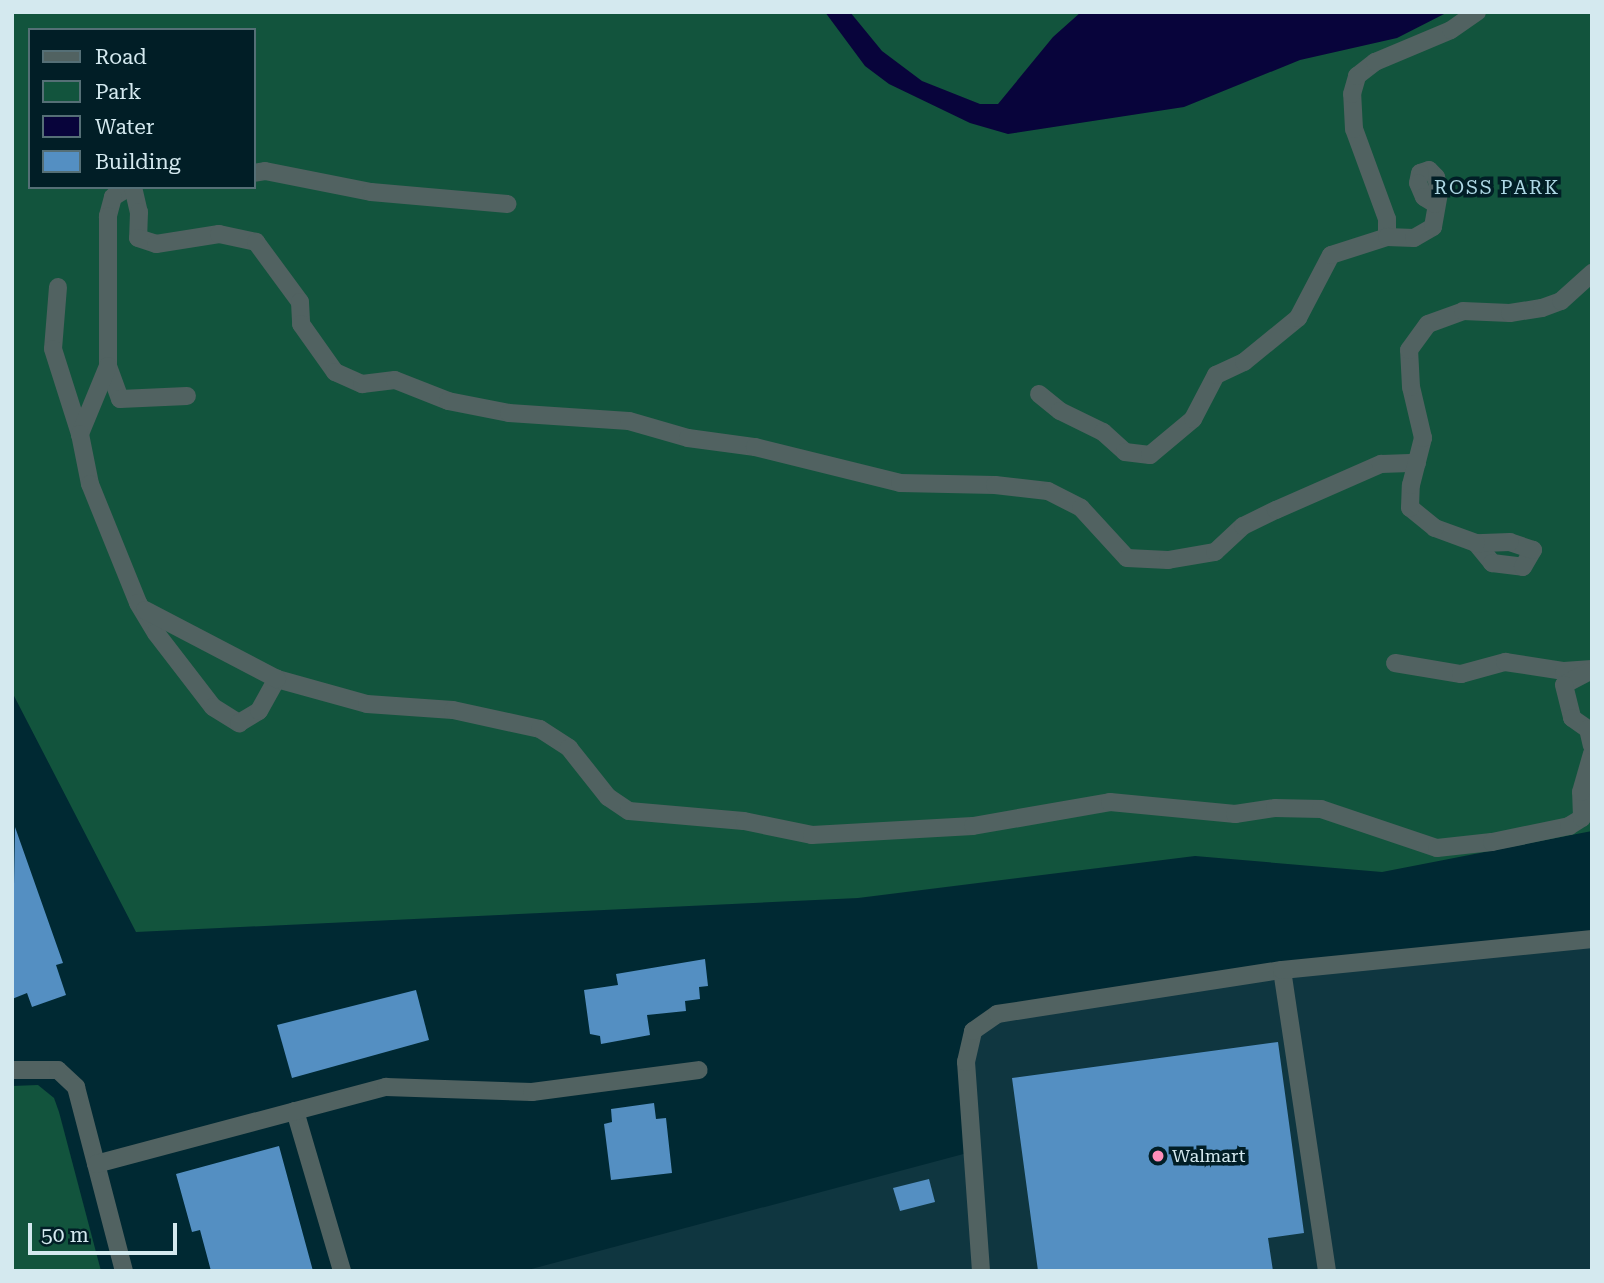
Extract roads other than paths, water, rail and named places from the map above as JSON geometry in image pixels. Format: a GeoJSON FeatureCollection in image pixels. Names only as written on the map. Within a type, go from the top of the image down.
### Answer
{"type":"FeatureCollection","features":[{"type":"Feature","properties":{"kind":"street"},"geometry":{"type":"LineString","coordinates":[[1387,237],[1387,219],[1354,129],[1352,94],[1357,76],[1375,62],[1451,30],[1477,12]]}},
{"type":"Feature","properties":{"kind":"street"},"geometry":{"type":"LineString","coordinates":[[256,173],[265,171],[371,192],[507,204]]}},
{"type":"Feature","properties":{"kind":"street"},"geometry":{"type":"LineString","coordinates":[[127,189],[113,197],[108,216],[108,366],[120,399],[187,396]]}},
{"type":"Feature","properties":{"kind":"street"},"geometry":{"type":"LineString","coordinates":[[132,189],[139,212],[138,238],[156,244],[219,234],[256,242],[300,302],[301,324],[335,372],[362,384],[395,380],[448,401],[509,413],[629,421],[688,438],[755,447],[900,483],[995,485],[1048,491],[1081,508],[1127,558],[1168,560],[1215,552],[1243,526],[1276,510],[1381,464],[1417,463]]}},
{"type":"Feature","properties":{"kind":"street"},"geometry":{"type":"LineString","coordinates":[[1039,394],[1060,411],[1103,432],[1125,452],[1150,455],[1193,419],[1216,375],[1244,362],[1298,318],[1331,255],[1387,237],[1414,238],[1433,227],[1435,205]]}},
{"type":"Feature","properties":{"kind":"street"},"geometry":{"type":"LineString","coordinates":[[1476,544],[1435,528],[1410,508],[1423,438],[1411,387],[1409,350],[1428,324],[1464,311],[1510,313],[1542,307],[1561,301],[1592,273]]}},
{"type":"Feature","properties":{"kind":"street"},"geometry":{"type":"LineString","coordinates":[[58,287],[53,349],[80,435],[90,484],[138,603],[194,685],[213,707],[239,723],[259,711],[277,679]]}},
{"type":"Feature","properties":{"kind":"street"},"geometry":{"type":"LineString","coordinates":[[80,435],[108,366]]}},
{"type":"Feature","properties":{"kind":"street"},"geometry":{"type":"LineString","coordinates":[[138,603],[153,617],[277,679],[368,704],[453,709],[540,729],[569,748],[608,797],[629,811],[744,821],[812,835],[973,826],[1110,802],[1223,813],[1321,809],[1437,848],[1492,842],[1569,826],[1582,818],[1581,792],[1592,754]]}},
{"type":"Feature","properties":{"kind":"street"},"geometry":{"type":"LineString","coordinates":[[1395,663],[1461,674],[1505,662],[1564,671],[1592,670]]}},
{"type":"Feature","properties":{"kind":"street"},"geometry":{"type":"LineString","coordinates":[[1592,670],[1564,685],[1572,718],[1588,729],[1592,746]]}},
{"type":"Feature","properties":{"kind":"street"},"geometry":{"type":"LineString","coordinates":[[981,1271],[965,1062],[973,1031],[997,1014],[1282,970],[1592,939]]}},
{"type":"Feature","properties":{"kind":"street"},"geometry":{"type":"LineString","coordinates":[[1282,970],[1327,1271]]}},
{"type":"Feature","properties":{"kind":"street"},"geometry":{"type":"LineString","coordinates":[[12,1070],[58,1070],[76,1087],[124,1271]]}},
{"type":"Feature","properties":{"kind":"street"},"geometry":{"type":"LineString","coordinates":[[96,1164],[295,1111],[410,1084],[532,1092],[699,1070]]}},
{"type":"Feature","properties":{"kind":"street"},"geometry":{"type":"LineString","coordinates":[[295,1111],[342,1271]]}},
{"type":"Feature","properties":{"kind":"water"},"geometry":{"type":"Polygon","coordinates":[[[825,12],[850,12],[882,51],[922,81],[980,104],[998,104],[1053,37],[1081,12],[1448,12],[1397,38],[1300,60],[1184,107],[1008,134],[970,123],[889,84],[865,66],[825,12]]]}},
{"type":"Feature","properties":{"kind":"place","name":"Walmart"},"geometry":{"type":"Point","coordinates":[1158,1156]}},
{"type":"Feature","properties":{"kind":"district","name":"ROSS PARK"},"geometry":{"type":"Point","coordinates":[1497,188]}}]}
